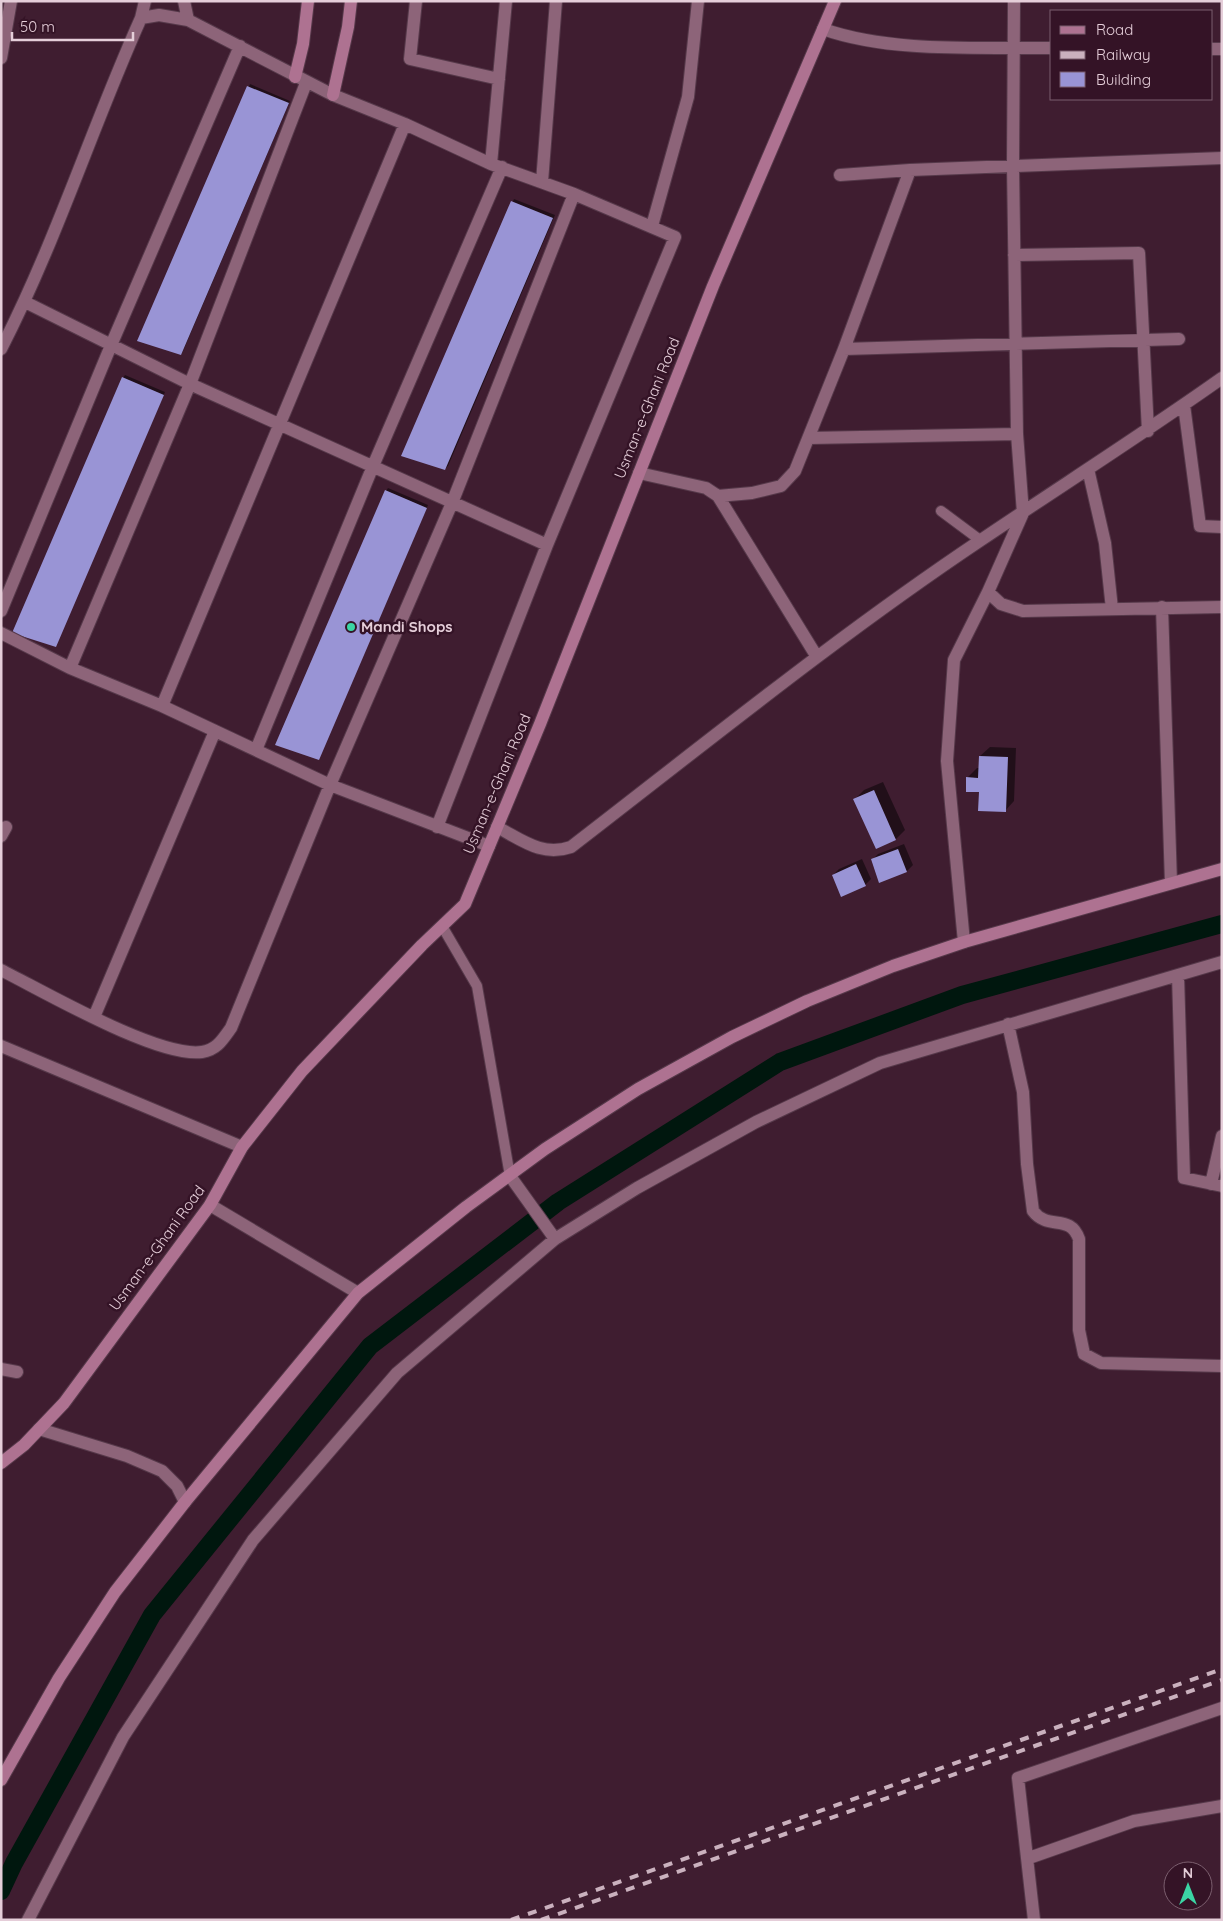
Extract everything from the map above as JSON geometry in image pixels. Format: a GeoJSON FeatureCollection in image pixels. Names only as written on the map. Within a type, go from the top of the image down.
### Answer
{"type":"FeatureCollection","features":[{"type":"Feature","properties":{"kind":"street"},"geometry":{"type":"LineString","coordinates":[[1,58],[11,1]]}},
{"type":"Feature","properties":{"kind":"street"},"geometry":{"type":"LineString","coordinates":[[1,348],[25,302],[116,75],[141,18],[145,1]]}},
{"type":"Feature","properties":{"kind":"street"},"geometry":{"type":"LineString","coordinates":[[184,1],[188,20]]}},
{"type":"Feature","properties":{"kind":"street"},"geometry":{"type":"LineString","coordinates":[[70,668],[190,384],[300,80],[308,1]]}},
{"type":"Feature","properties":{"kind":"street"},"geometry":{"type":"LineString","coordinates":[[333,95],[348,27],[351,1]]}},
{"type":"Feature","properties":{"kind":"street"},"geometry":{"type":"LineString","coordinates":[[416,1],[410,58],[498,79]]}},
{"type":"Feature","properties":{"kind":"street"},"geometry":{"type":"LineString","coordinates":[[256,750],[497,166],[498,79],[506,1]]}},
{"type":"Feature","properties":{"kind":"street"},"geometry":{"type":"LineString","coordinates":[[542,182],[556,1]]}},
{"type":"Feature","properties":{"kind":"street"},"geometry":{"type":"LineString","coordinates":[[652,226],[688,97],[698,1]]}},
{"type":"Feature","properties":{"kind":"street","name":"Usman-e-Ghani Road"},"geometry":{"type":"LineString","coordinates":[[1,1463],[24,1445],[64,1404],[210,1205],[242,1147],[302,1071],[465,904],[713,286],[835,1]]}},
{"type":"Feature","properties":{"kind":"street"},"geometry":{"type":"LineString","coordinates":[[964,942],[946,761],[954,660],[988,592],[1023,513],[1017,434],[1013,166],[1014,1]]}},
{"type":"Feature","properties":{"kind":"street"},"geometry":{"type":"LineString","coordinates":[[141,18],[159,15],[188,20],[240,46],[300,80],[333,95],[405,124],[497,166],[574,194],[675,237],[547,544],[437,827]]}},
{"type":"Feature","properties":{"kind":"street"},"geometry":{"type":"LineString","coordinates":[[823,29],[850,39],[904,45],[1050,48]]}},
{"type":"Feature","properties":{"kind":"street"},"geometry":{"type":"LineString","coordinates":[[1,611],[112,343],[240,46]]}},
{"type":"Feature","properties":{"kind":"street"},"geometry":{"type":"LineString","coordinates":[[162,706],[282,424],[405,124]]}},
{"type":"Feature","properties":{"kind":"street"},"geometry":{"type":"LineString","coordinates":[[840,175],[910,170],[1222,158]]}},
{"type":"Feature","properties":{"kind":"street"},"geometry":{"type":"LineString","coordinates":[[718,496],[752,493],[781,486],[794,471],[844,349],[910,170]]}},
{"type":"Feature","properties":{"kind":"street"},"geometry":{"type":"LineString","coordinates":[[1,970],[94,1018],[166,1049],[203,1052],[218,1046],[231,1028],[330,785],[452,503],[574,194]]}},
{"type":"Feature","properties":{"kind":"street"},"geometry":{"type":"LineString","coordinates":[[1014,255],[1139,253],[1148,431]]}},
{"type":"Feature","properties":{"kind":"street"},"geometry":{"type":"LineString","coordinates":[[25,302],[112,343],[190,384],[547,544]]}},
{"type":"Feature","properties":{"kind":"street"},"geometry":{"type":"LineString","coordinates":[[844,349],[1016,346],[1179,339]]}},
{"type":"Feature","properties":{"kind":"street"},"geometry":{"type":"LineString","coordinates":[[497,827],[543,850],[557,852],[570,847],[817,657],[980,540],[1148,431],[1222,378]]}},
{"type":"Feature","properties":{"kind":"street"},"geometry":{"type":"LineString","coordinates":[[1184,405],[1200,526],[1222,527]]}},
{"type":"Feature","properties":{"kind":"street"},"geometry":{"type":"LineString","coordinates":[[809,438],[1017,434]]}},
{"type":"Feature","properties":{"kind":"street"},"geometry":{"type":"LineString","coordinates":[[1088,469],[1105,543],[1112,609]]}},
{"type":"Feature","properties":{"kind":"street"},"geometry":{"type":"LineString","coordinates":[[639,473],[706,488],[718,496],[817,657]]}},
{"type":"Feature","properties":{"kind":"street"},"geometry":{"type":"LineString","coordinates":[[988,592],[1001,604],[1022,611],[1222,607]]}},
{"type":"Feature","properties":{"kind":"street"},"geometry":{"type":"LineString","coordinates":[[1162,607],[1171,884]]}},
{"type":"Feature","properties":{"kind":"street"},"geometry":{"type":"LineString","coordinates":[[1,633],[70,668],[162,706],[330,785],[489,846]]}},
{"type":"Feature","properties":{"kind":"street"},"geometry":{"type":"LineString","coordinates":[[94,1018],[216,731]]}},
{"type":"Feature","properties":{"kind":"street"},"geometry":{"type":"LineString","coordinates":[[1,1780],[59,1678],[115,1592],[185,1502],[358,1293],[466,1207],[546,1149],[638,1089],[732,1037],[807,1001],[876,973],[964,942],[1222,869]]}},
{"type":"Feature","properties":{"kind":"street"},"geometry":{"type":"LineString","coordinates":[[28,1920],[123,1737],[253,1540],[397,1373],[553,1236],[756,1122],[880,1063],[1222,962]]}},
{"type":"Feature","properties":{"kind":"street"},"geometry":{"type":"LineString","coordinates":[[1178,975],[1184,1178],[1216,1185],[1222,1136]]}},
{"type":"Feature","properties":{"kind":"street"},"geometry":{"type":"LineString","coordinates":[[1008,1024],[1023,1092],[1027,1164],[1033,1211],[1037,1217],[1075,1228],[1079,1240],[1079,1330],[1084,1354],[1101,1363],[1222,1366]]}},
{"type":"Feature","properties":{"kind":"street"},"geometry":{"type":"LineString","coordinates":[[1,1046],[242,1147]]}},
{"type":"Feature","properties":{"kind":"street"},"geometry":{"type":"LineString","coordinates":[[510,1176],[553,1236]]}},
{"type":"Feature","properties":{"kind":"street"},"geometry":{"type":"LineString","coordinates":[[210,1205],[358,1293]]}},
{"type":"Feature","properties":{"kind":"street"},"geometry":{"type":"LineString","coordinates":[[1,1369],[18,1372]]}},
{"type":"Feature","properties":{"kind":"street"},"geometry":{"type":"LineString","coordinates":[[39,1429],[127,1456],[162,1471],[177,1486],[185,1502]]}},
{"type":"Feature","properties":{"kind":"street"},"geometry":{"type":"LineString","coordinates":[[1034,1920],[1018,1778],[1222,1708]]}},
{"type":"Feature","properties":{"kind":"street"},"geometry":{"type":"LineString","coordinates":[[1028,1858],[1134,1821],[1222,1806]]}},
{"type":"Feature","properties":{"kind":"lane"},"geometry":{"type":"LineString","coordinates":[[941,511],[980,540]]}},
{"type":"Feature","properties":{"kind":"lane"},"geometry":{"type":"LineString","coordinates":[[442,926],[477,986],[510,1176]]}},
{"type":"Feature","properties":{"kind":"building"},"geometry":{"type":"Polygon","coordinates":[[[247,86],[289,103],[181,355],[137,341],[247,86]]]}},
{"type":"Feature","properties":{"kind":"building"},"geometry":{"type":"Polygon","coordinates":[[[511,201],[553,218],[445,470],[401,456],[511,201]]]}},
{"type":"Feature","properties":{"kind":"building"},"geometry":{"type":"Polygon","coordinates":[[[122,377],[164,395],[56,647],[12,633],[122,377]]]}},
{"type":"Feature","properties":{"kind":"building","name":"Mandi Shops"},"geometry":{"type":"Polygon","coordinates":[[[385,490],[427,508],[319,760],[275,745],[385,490]]]}},
{"type":"Feature","properties":{"kind":"building"},"geometry":{"type":"Polygon","coordinates":[[[979,756],[1008,757],[1006,812],[978,811],[979,792],[966,792],[966,777],[978,778],[979,756]]]}},
{"type":"Feature","properties":{"kind":"building"},"geometry":{"type":"Polygon","coordinates":[[[874,790],[896,840],[876,849],[853,799],[874,790]]]}},
{"type":"Feature","properties":{"kind":"building"},"geometry":{"type":"Polygon","coordinates":[[[898,849],[907,872],[879,883],[871,859],[898,849]]]}},
{"type":"Feature","properties":{"kind":"building"},"geometry":{"type":"Polygon","coordinates":[[[856,864],[866,886],[841,897],[832,875],[856,864]]]}},
{"type":"Feature","properties":{"kind":"waterway"},"geometry":{"type":"LineString","coordinates":[[1,1891],[14,1863],[152,1615],[370,1346],[558,1202],[780,1062],[962,995],[1222,924]]}},
{"type":"Feature","properties":{"kind":"railway"},"geometry":{"type":"LineString","coordinates":[[511,1920],[1222,1669]]}},
{"type":"Feature","properties":{"kind":"railway"},"geometry":{"type":"LineString","coordinates":[[541,1920],[1222,1680]]}},
{"type":"Feature","properties":{"kind":"place","name":"Mandi Shops"},"geometry":{"type":"Point","coordinates":[351,627]}}]}
